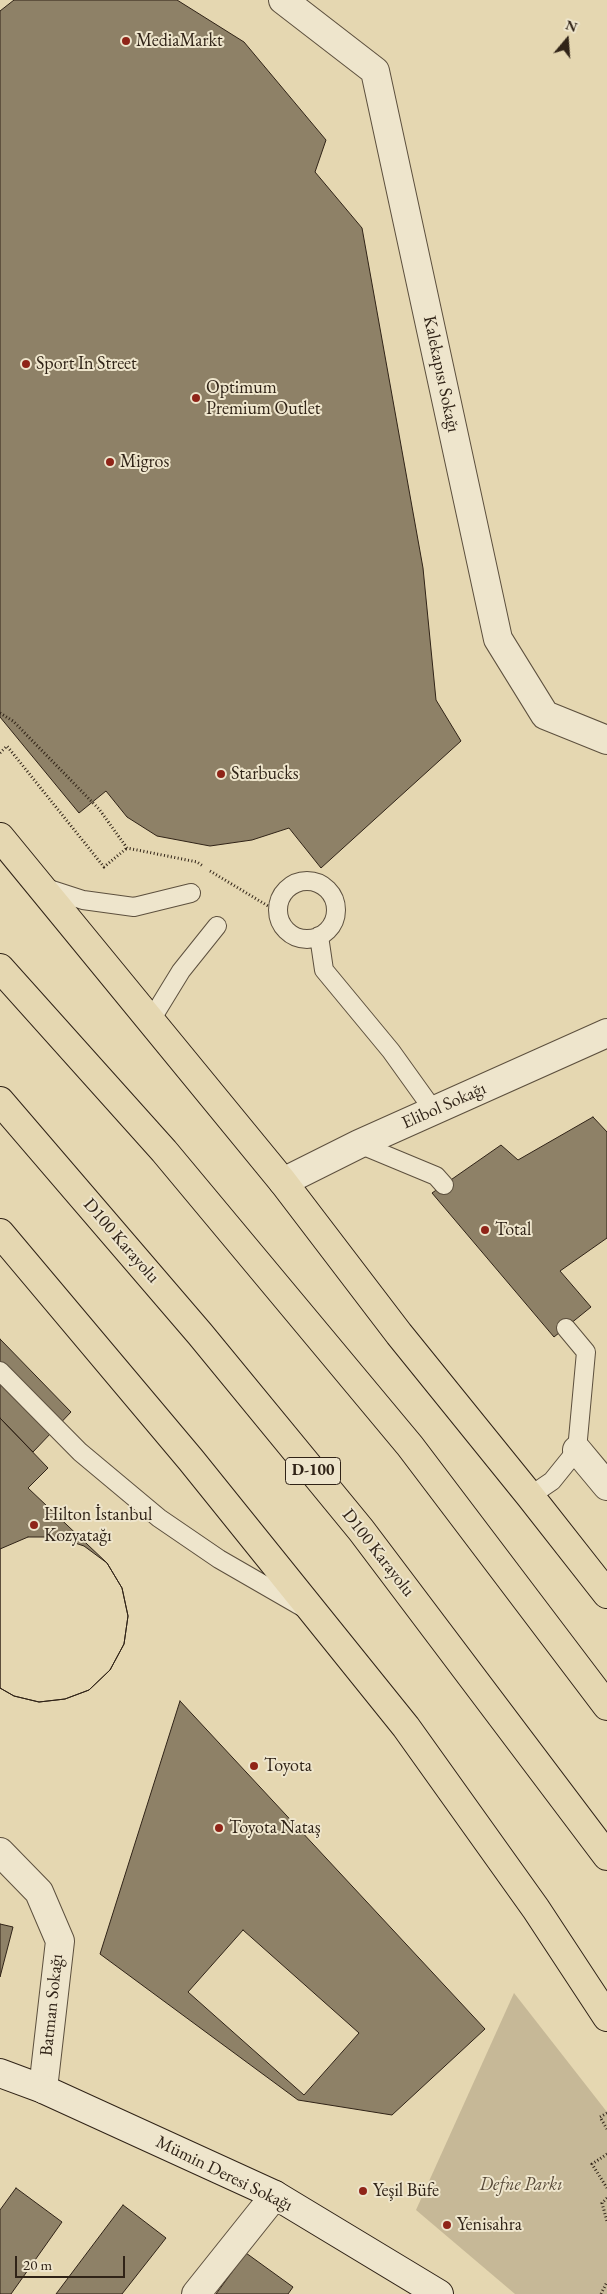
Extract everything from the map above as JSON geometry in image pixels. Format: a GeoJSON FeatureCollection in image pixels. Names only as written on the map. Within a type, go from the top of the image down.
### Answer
{"type":"FeatureCollection","features":[{"type":"Feature","properties":{"kind":"highway"},"geometry":{"type":"LineString","coordinates":[[0,837],[283,1182],[398,1334],[607,1594]]}},
{"type":"Feature","properties":{"kind":"highway"},"geometry":{"type":"LineString","coordinates":[[0,968],[164,1151],[410,1446],[607,1706]]}},
{"type":"Feature","properties":{"kind":"highway","name":"D100 Karayolu"},"geometry":{"type":"LineString","coordinates":[[0,1101],[200,1334],[361,1530],[607,1856]]}},
{"type":"Feature","properties":{"kind":"highway"},"geometry":{"type":"LineString","coordinates":[[0,1233],[191,1460],[406,1727],[536,1909],[607,2017]]}},
{"type":"Feature","properties":{"kind":"street","name":"Kalekapısı Sokağı"},"geometry":{"type":"LineString","coordinates":[[282,0],[375,71],[498,639],[545,715],[607,740]]}},
{"type":"Feature","properties":{"kind":"street","name":"Elibol Sokağı"},"geometry":{"type":"LineString","coordinates":[[283,1182],[359,1144],[607,1033]]}},
{"type":"Feature","properties":{"kind":"street"},"geometry":{"type":"LineString","coordinates":[[577,1450],[607,1486]]}},
{"type":"Feature","properties":{"kind":"street","name":"Batman Sokağı"},"geometry":{"type":"LineString","coordinates":[[0,1852],[40,1892],[60,1941],[43,2089]]}},
{"type":"Feature","properties":{"kind":"street","name":"Mümin Deresi Sokağı"},"geometry":{"type":"LineString","coordinates":[[0,2073],[43,2089],[275,2195],[439,2294]]}},
{"type":"Feature","properties":{"kind":"street"},"geometry":{"type":"LineString","coordinates":[[196,2294],[275,2195]]}},
{"type":"Feature","properties":{"kind":"lane"},"geometry":{"type":"LineString","coordinates":[[42,887],[83,900],[134,907],[191,893]]}},
{"type":"Feature","properties":{"kind":"lane"},"geometry":{"type":"LineString","coordinates":[[151,1020],[182,971],[217,926]]}},
{"type":"Feature","properties":{"kind":"lane"},"geometry":{"type":"LineString","coordinates":[[319,936],[324,970],[391,1051],[434,1111]]}},
{"type":"Feature","properties":{"kind":"lane"},"geometry":{"type":"LineString","coordinates":[[359,1144],[436,1176],[444,1185]]}},
{"type":"Feature","properties":{"kind":"lane"},"geometry":{"type":"LineString","coordinates":[[530,1496],[552,1480],[577,1450],[586,1352],[566,1328]]}},
{"type":"Feature","properties":{"kind":"lane"},"geometry":{"type":"LineString","coordinates":[[0,1371],[80,1452],[159,1518],[219,1559],[317,1616]]}},
{"type":"Feature","properties":{"kind":"path"},"geometry":{"type":"LineString","coordinates":[[0,713],[13,721],[98,809],[128,848],[104,867],[7,746],[0,753]]}},
{"type":"Feature","properties":{"kind":"path"},"geometry":{"type":"LineString","coordinates":[[607,2113],[600,2117],[607,2129]]}},
{"type":"Feature","properties":{"kind":"path"},"geometry":{"type":"LineString","coordinates":[[607,2154],[592,2164],[607,2188]]}},
{"type":"Feature","properties":{"kind":"path"},"geometry":{"type":"LineString","coordinates":[[607,2198],[602,2204],[607,2219]]}},
{"type":"Feature","properties":{"kind":"path"},"geometry":{"type":"LineString","coordinates":[[601,2294],[607,2282]]}},
{"type":"Feature","properties":{"kind":"green space","name":"Defne Parkı"},"geometry":{"type":"Polygon","coordinates":[[[514,1993],[607,2112],[607,2294],[515,2294],[416,2210],[514,1993]]]}},
{"type":"Feature","properties":{"kind":"building","name":"Optimum Premium Outlet"},"geometry":{"type":"Polygon","coordinates":[[[14,0],[177,0],[244,42],[326,140],[315,172],[362,228],[423,568],[436,700],[461,741],[321,868],[289,828],[252,840],[210,846],[157,836],[127,817],[106,791],[79,813],[0,717],[0,11],[14,0]]]}},
{"type":"Feature","properties":{"kind":"building"},"geometry":{"type":"Polygon","coordinates":[[[593,1117],[607,1132],[607,1238],[560,1271],[591,1307],[554,1337],[432,1193],[501,1145],[518,1160],[593,1117]]]}},
{"type":"Feature","properties":{"kind":"building"},"geometry":{"type":"Polygon","coordinates":[[[0,1339],[71,1412],[33,1452],[0,1418],[0,1339]]]}},
{"type":"Feature","properties":{"kind":"building","name":"Hilton İstanbul Kozyatağı"},"geometry":{"type":"Polygon","coordinates":[[[0,1418],[48,1468],[28,1488],[107,1563],[122,1588],[128,1616],[124,1644],[110,1670],[89,1690],[65,1699],[39,1702],[14,1696],[0,1688],[0,1418]]]}},
{"type":"Feature","properties":{"kind":"building","name":"Hilton İstanbul Kozyatağı"},"geometry":{"type":"Polygon","coordinates":[[[28,1537],[57,1537],[84,1546],[107,1563],[122,1588],[128,1616],[124,1644],[110,1670],[89,1690],[65,1699],[39,1702],[14,1696],[0,1688],[0,1549],[28,1537]]]}},
{"type":"Feature","properties":{"kind":"building","name":"Toyota Nataş"},"geometry":{"type":"Polygon","coordinates":[[[180,1701],[485,2029],[392,2115],[298,2100],[100,1954],[180,1701]]]}},
{"type":"Feature","properties":{"kind":"building"},"geometry":{"type":"Polygon","coordinates":[[[0,1924],[13,1927],[0,1977],[0,1924]]]}},
{"type":"Feature","properties":{"kind":"building"},"geometry":{"type":"Polygon","coordinates":[[[243,1930],[359,2033],[304,2095],[188,1992],[243,1930]]]}},
{"type":"Feature","properties":{"kind":"building"},"geometry":{"type":"Polygon","coordinates":[[[16,2188],[62,2222],[11,2294],[0,2294],[0,2210],[16,2188]]]}},
{"type":"Feature","properties":{"kind":"building"},"geometry":{"type":"Polygon","coordinates":[[[123,2205],[166,2238],[122,2294],[56,2294],[123,2205]]]}},
{"type":"Feature","properties":{"kind":"building"},"geometry":{"type":"Polygon","coordinates":[[[246,2253],[293,2287],[288,2294],[216,2294],[246,2253]]]}},
{"type":"Feature","properties":{"kind":"place","name":"MediaMarkt"},"geometry":{"type":"Point","coordinates":[126,41]}},
{"type":"Feature","properties":{"kind":"place","name":"Sport In Street"},"geometry":{"type":"Point","coordinates":[26,364]}},
{"type":"Feature","properties":{"kind":"place","name":"Optimum Premium Outlet"},"geometry":{"type":"Point","coordinates":[196,398]}},
{"type":"Feature","properties":{"kind":"place","name":"Migros"},"geometry":{"type":"Point","coordinates":[110,462]}},
{"type":"Feature","properties":{"kind":"place","name":"Starbucks"},"geometry":{"type":"Point","coordinates":[221,774]}},
{"type":"Feature","properties":{"kind":"place","name":"Total"},"geometry":{"type":"Point","coordinates":[485,1230]}},
{"type":"Feature","properties":{"kind":"place","name":"Hilton İstanbul Kozyatağı"},"geometry":{"type":"Point","coordinates":[34,1525]}},
{"type":"Feature","properties":{"kind":"place","name":"Toyota"},"geometry":{"type":"Point","coordinates":[254,1766]}},
{"type":"Feature","properties":{"kind":"place","name":"Toyota Nataş"},"geometry":{"type":"Point","coordinates":[219,1828]}},
{"type":"Feature","properties":{"kind":"place","name":"Yeşil Büfe"},"geometry":{"type":"Point","coordinates":[363,2191]}},
{"type":"Feature","properties":{"kind":"place","name":"Yenisahra"},"geometry":{"type":"Point","coordinates":[447,2225]}}]}
